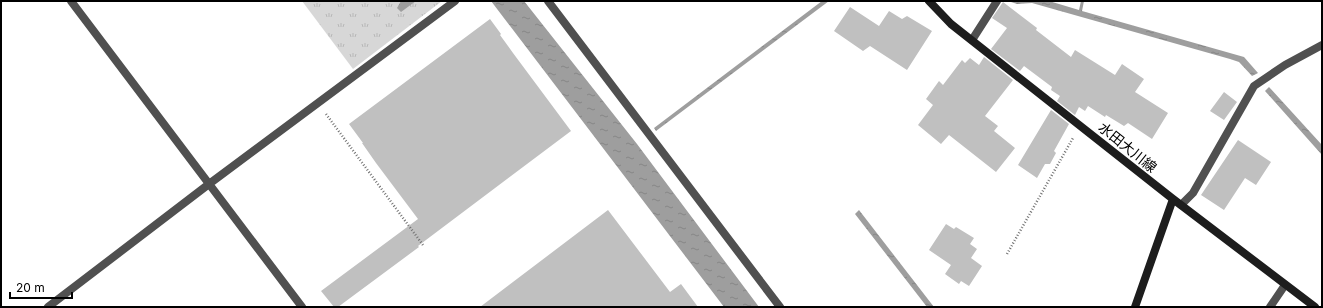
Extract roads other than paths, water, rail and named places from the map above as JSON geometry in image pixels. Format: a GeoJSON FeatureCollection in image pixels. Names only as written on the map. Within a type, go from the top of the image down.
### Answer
{"type":"FeatureCollection","features":[{"type":"Feature","properties":{"kind":"main road","name":"水田大川線"},"geometry":{"type":"LineString","coordinates":[[929,1],[951,24],[1173,199],[1315,307]]}},
{"type":"Feature","properties":{"kind":"main road"},"geometry":{"type":"LineString","coordinates":[[1135,307],[1173,199]]}},
{"type":"Feature","properties":{"kind":"street"},"geometry":{"type":"LineString","coordinates":[[71,1],[302,307]]}},
{"type":"Feature","properties":{"kind":"street"},"geometry":{"type":"LineString","coordinates":[[48,307],[209,184],[455,1]]}},
{"type":"Feature","properties":{"kind":"street"},"geometry":{"type":"LineString","coordinates":[[548,1],[780,307]]}},
{"type":"Feature","properties":{"kind":"street"},"geometry":{"type":"LineString","coordinates":[[972,40],[997,1]]}},
{"type":"Feature","properties":{"kind":"street"},"geometry":{"type":"LineString","coordinates":[[1181,205],[1193,193],[1254,86],[1285,65],[1322,45]]}},
{"type":"Feature","properties":{"kind":"street"},"geometry":{"type":"LineString","coordinates":[[1270,307],[1285,285]]}},
{"type":"Feature","properties":{"kind":"water"},"geometry":{"type":"Polygon","coordinates":[[[401,1],[416,1],[401,12],[397,8],[401,1]]]}},
{"type":"Feature","properties":{"kind":"water"},"geometry":{"type":"Polygon","coordinates":[[[491,1],[524,1],[637,144],[759,307],[724,307],[491,1]]]}},
{"type":"Feature","properties":{"kind":"water"},"geometry":{"type":"Polygon","coordinates":[[[822,1],[829,1],[656,131],[654,128],[822,1]]]}},
{"type":"Feature","properties":{"kind":"water"},"geometry":{"type":"Polygon","coordinates":[[[1008,1],[1049,1],[1079,10],[1081,1],[1084,1],[1082,11],[1244,57],[1258,73],[1252,76],[1239,62],[1230,59],[1032,3],[1017,4],[1008,1]]]}},
{"type":"Feature","properties":{"kind":"water"},"geometry":{"type":"Polygon","coordinates":[[[1269,87],[1322,145],[1322,155],[1265,91],[1269,87]]]}},
{"type":"Feature","properties":{"kind":"water"},"geometry":{"type":"Polygon","coordinates":[[[859,210],[934,307],[927,307],[855,214],[859,210]]]}}]}
